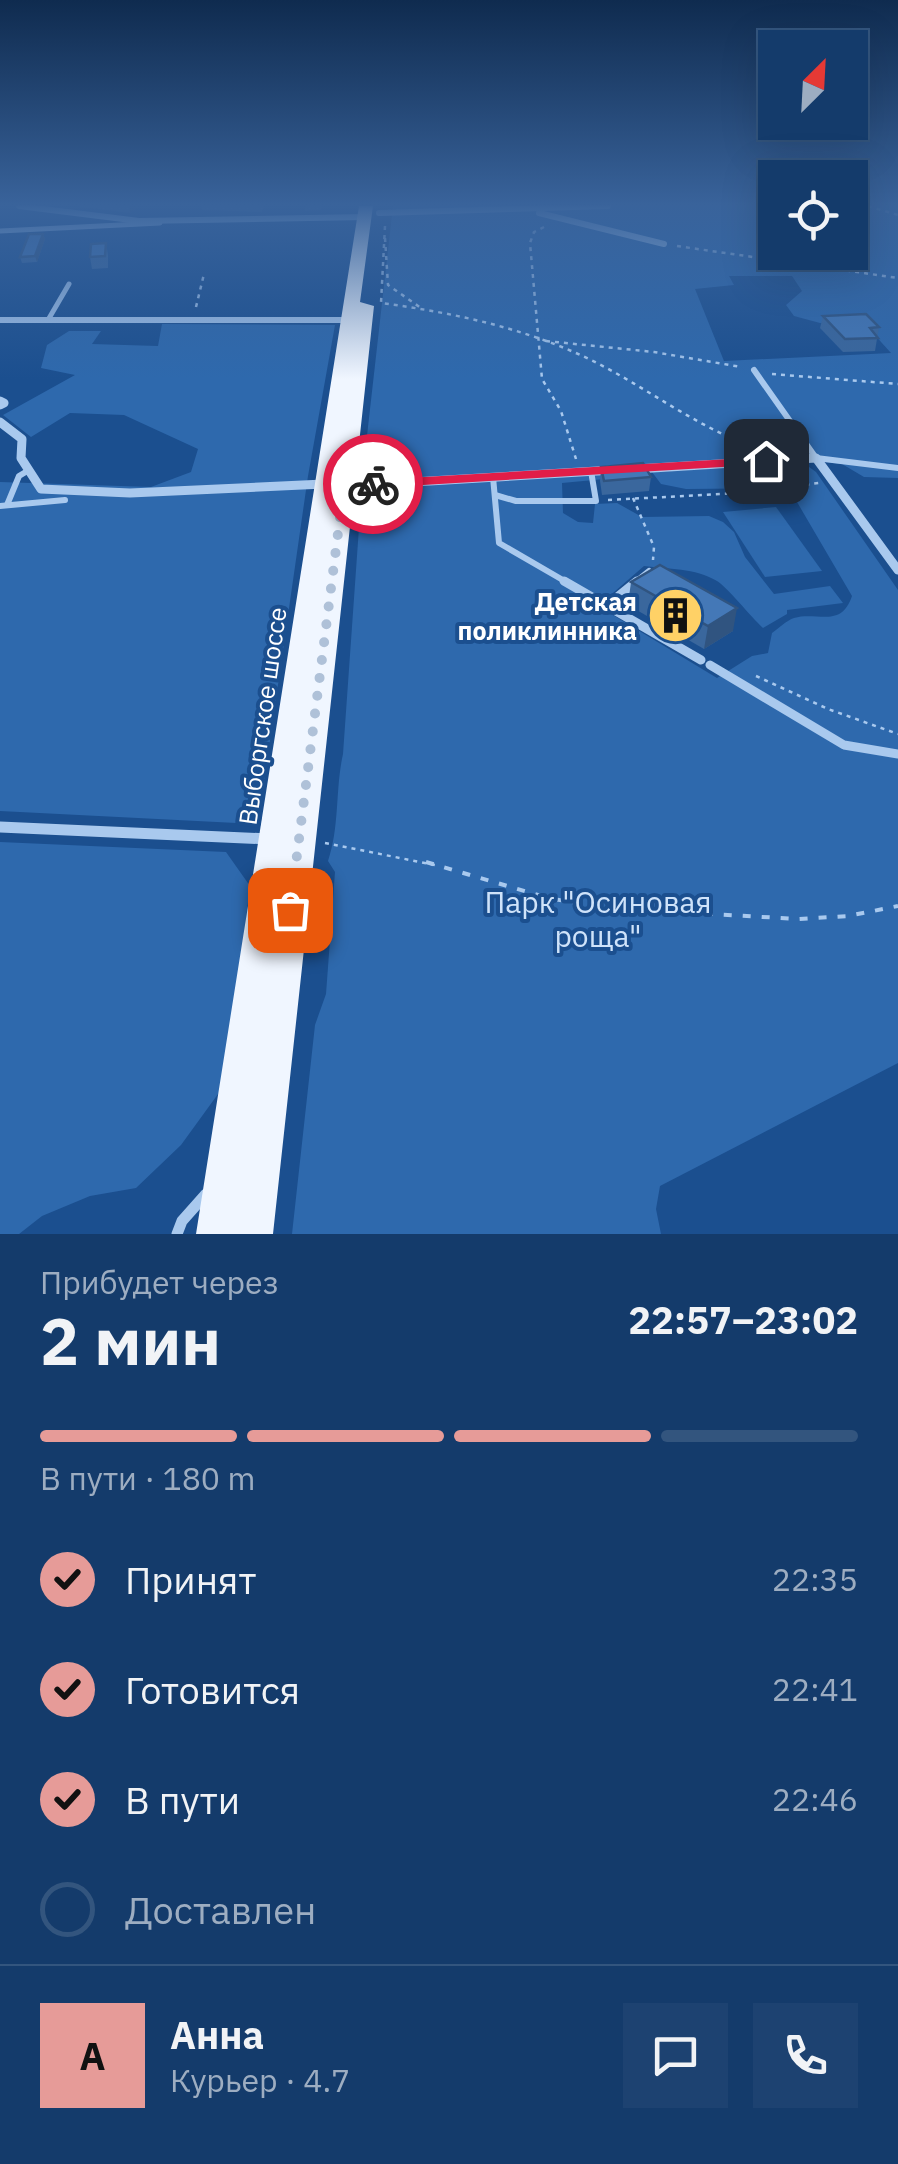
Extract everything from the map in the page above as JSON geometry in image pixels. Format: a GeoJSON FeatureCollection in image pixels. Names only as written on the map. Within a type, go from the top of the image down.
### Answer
{"type":"FeatureCollection","features":[{"type":"Feature","properties":{"kind":"main road","name":"Выборгское шоссе"},"geometry":{"type":"LineString","coordinates":[[252,1234],[334,485],[347,320],[363,264]]}},
{"type":"Feature","properties":{"kind":"main road","name":"Выборгское шоссе"},"geometry":{"type":"LineString","coordinates":[[217,1234],[275,839],[369,264]]}},
{"type":"Feature","properties":{"kind":"street"},"geometry":{"type":"LineString","coordinates":[[0,320],[347,320]]}},
{"type":"Feature","properties":{"kind":"street"},"geometry":{"type":"LineString","coordinates":[[0,422],[22,439],[22,458],[41,489],[130,493],[816,458],[898,570]]}},
{"type":"Feature","properties":{"kind":"street"},"geometry":{"type":"LineString","coordinates":[[0,828],[275,839]]}},
{"type":"Feature","properties":{"kind":"lane"},"geometry":{"type":"LineString","coordinates":[[48,320],[69,284]]}},
{"type":"Feature","properties":{"kind":"lane"},"geometry":{"type":"LineString","coordinates":[[755,371],[816,458],[898,468]]}},
{"type":"Feature","properties":{"kind":"lane"},"geometry":{"type":"LineString","coordinates":[[4,506],[20,476],[29,470]]}},
{"type":"Feature","properties":{"kind":"lane"},"geometry":{"type":"LineString","coordinates":[[496,495],[516,502],[596,501],[586,472]]}},
{"type":"Feature","properties":{"kind":"lane"},"geometry":{"type":"LineString","coordinates":[[492,477],[498,543],[844,745],[898,754]]}},
{"type":"Feature","properties":{"kind":"lane"},"geometry":{"type":"LineString","coordinates":[[4,506],[65,500]]}},
{"type":"Feature","properties":{"kind":"lane"},"geometry":{"type":"LineString","coordinates":[[605,606],[649,571]]}},
{"type":"Feature","properties":{"kind":"lane"},"geometry":{"type":"LineString","coordinates":[[177,1234],[182,1221],[229,1168]]}},
{"type":"Feature","properties":{"kind":"path"},"geometry":{"type":"LineString","coordinates":[[379,264],[381,303],[422,309],[540,340],[596,362],[682,417],[763,450]]}},
{"type":"Feature","properties":{"kind":"path"},"geometry":{"type":"LineString","coordinates":[[385,264],[388,285],[422,309]]}},
{"type":"Feature","properties":{"kind":"path"},"geometry":{"type":"LineString","coordinates":[[532,264],[542,379],[586,472]]}},
{"type":"Feature","properties":{"kind":"path"},"geometry":{"type":"LineString","coordinates":[[799,264],[898,278]]}},
{"type":"Feature","properties":{"kind":"path"},"geometry":{"type":"LineString","coordinates":[[192,320],[204,274]]}},
{"type":"Feature","properties":{"kind":"path"},"geometry":{"type":"LineString","coordinates":[[540,340],[654,352],[755,371],[898,384]]}},
{"type":"Feature","properties":{"kind":"path"},"geometry":{"type":"LineString","coordinates":[[891,384],[898,391]]}},
{"type":"Feature","properties":{"kind":"path"},"geometry":{"type":"LineString","coordinates":[[596,501],[752,492],[832,480]]}},
{"type":"Feature","properties":{"kind":"path"},"geometry":{"type":"LineString","coordinates":[[633,498],[654,547],[649,571]]}},
{"type":"Feature","properties":{"kind":"path"},"geometry":{"type":"LineString","coordinates":[[750,673],[828,709],[898,734]]}},
{"type":"Feature","properties":{"kind":"path"},"geometry":{"type":"LineString","coordinates":[[326,843],[370,846],[429,860],[548,898],[614,911],[794,920],[860,916],[898,906]]}},
{"type":"Feature","properties":{"kind":"green space","name":"Парк \"Осиновая роща\""},"geometry":{"type":"Polygon","coordinates":[[[386,264],[758,264],[758,270],[868,270],[868,264],[898,264],[898,478],[864,477],[842,464],[790,458],[650,471],[647,475],[562,483],[563,513],[578,522],[593,523],[595,504],[617,503],[642,517],[709,516],[734,532],[745,557],[774,594],[830,586],[843,603],[787,610],[787,614],[763,628],[717,581],[691,571],[644,566],[598,606],[717,678],[752,656],[768,653],[772,633],[788,621],[803,616],[835,616],[852,596],[797,502],[781,488],[686,489],[661,484],[652,472],[805,464],[816,472],[898,590],[898,1063],[660,1186],[656,1209],[661,1234],[292,1234],[315,1025],[326,994],[335,872],[328,861],[339,781],[363,471],[386,264]],[[729,276],[734,285],[695,289],[724,361],[891,353],[863,322],[820,323],[794,316],[786,305],[802,291],[792,276],[729,276]]]}},
{"type":"Feature","properties":{"kind":"green space"},"geometry":{"type":"Polygon","coordinates":[[[162,324],[335,325],[308,476],[258,824],[0,811],[0,482],[151,487],[191,472],[198,449],[124,415],[70,413],[31,437],[3,415],[75,375],[41,368],[47,345],[69,331],[101,331],[92,344],[158,346],[162,324]]]}},
{"type":"Feature","properties":{"kind":"green space"},"geometry":{"type":"Polygon","coordinates":[[[776,507],[822,571],[765,577],[723,512],[776,507]]]}},
{"type":"Feature","properties":{"kind":"green space"},"geometry":{"type":"Polygon","coordinates":[[[0,842],[226,852],[250,886],[226,1083],[181,1145],[136,1188],[90,1196],[42,1216],[19,1234],[0,1234],[0,842]]]}},
{"type":"Feature","properties":{"kind":"building"},"geometry":{"type":"Polygon","coordinates":[[[866,314],[879,327],[870,328],[878,338],[845,339],[823,316],[866,314]]]}},
{"type":"Feature","properties":{"kind":"building"},"geometry":{"type":"Polygon","coordinates":[[[643,463],[651,477],[604,481],[601,467],[643,463]]]}},
{"type":"Feature","properties":{"kind":"building"},"geometry":{"type":"Polygon","coordinates":[[[660,565],[737,608],[708,626],[631,582],[660,565]]]}},
{"type":"Feature","properties":{"kind":"way so far"},"geometry":{"type":"LineString","coordinates":[[290,910],[344,486],[373,484]]}},
{"type":"Feature","properties":{"kind":"place","name":"Детская поликлинника"},"geometry":{"type":"Point","coordinates":[676,615]}},
{"type":"Feature","properties":{"kind":"route"},"geometry":{"type":"LineString","coordinates":[[373,484],[766,461]]}}]}
